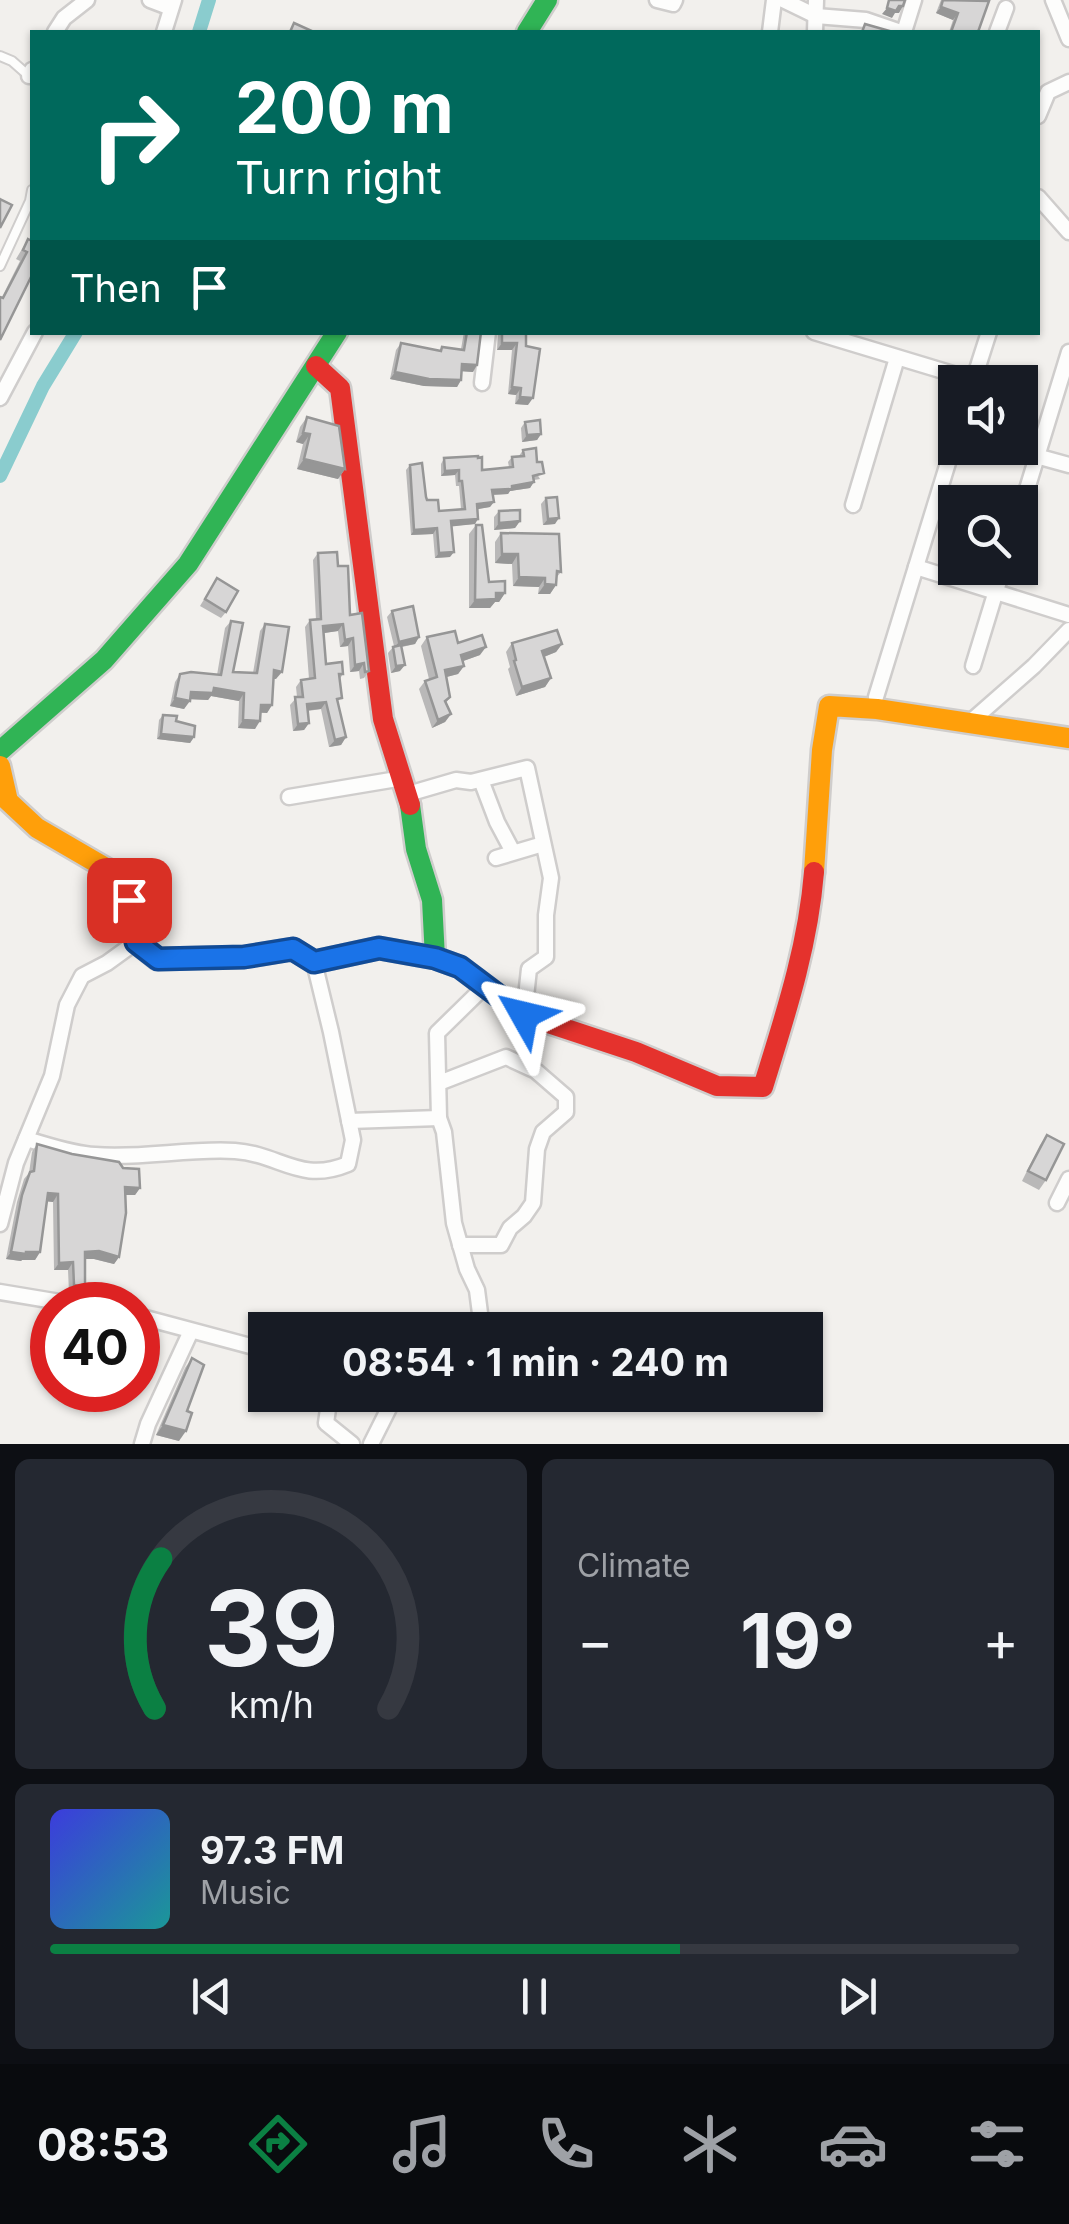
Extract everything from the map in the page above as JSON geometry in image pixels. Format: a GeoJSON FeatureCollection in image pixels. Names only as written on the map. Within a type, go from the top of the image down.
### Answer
{"type":"FeatureCollection","features":[{"type":"Feature","properties":{"kind":"street"},"geometry":{"type":"LineString","coordinates":[[56,30],[64,18],[87,0]]}},
{"type":"Feature","properties":{"kind":"street"},"geometry":{"type":"LineString","coordinates":[[150,0],[173,4],[165,30]]}},
{"type":"Feature","properties":{"kind":"street"},"geometry":{"type":"LineString","coordinates":[[527,30],[547,0]]}},
{"type":"Feature","properties":{"kind":"street"},"geometry":{"type":"LineString","coordinates":[[658,0],[672,4],[675,0]]}},
{"type":"Feature","properties":{"kind":"street"},"geometry":{"type":"LineString","coordinates":[[770,30],[774,0]]}},
{"type":"Feature","properties":{"kind":"street"},"geometry":{"type":"LineString","coordinates":[[783,0],[896,30]]}},
{"type":"Feature","properties":{"kind":"street"},"geometry":{"type":"LineString","coordinates":[[903,30],[914,0]]}},
{"type":"Feature","properties":{"kind":"street"},"geometry":{"type":"LineString","coordinates":[[1052,0],[1069,39]]}},
{"type":"Feature","properties":{"kind":"street"},"geometry":{"type":"LineString","coordinates":[[997,30],[1006,8]]}},
{"type":"Feature","properties":{"kind":"street"},"geometry":{"type":"LineString","coordinates":[[1043,89],[1069,82]]}},
{"type":"Feature","properties":{"kind":"street"},"geometry":{"type":"LineString","coordinates":[[1040,199],[1069,232]]}},
{"type":"Feature","properties":{"kind":"street"},"geometry":{"type":"LineString","coordinates":[[0,398],[33,335]]}},
{"type":"Feature","properties":{"kind":"street"},"geometry":{"type":"LineString","coordinates":[[0,751],[104,660],[188,564],[336,335]]}},
{"type":"Feature","properties":{"kind":"street"},"geometry":{"type":"LineString","coordinates":[[482,383],[488,335]]}},
{"type":"Feature","properties":{"kind":"street"},"geometry":{"type":"LineString","coordinates":[[824,335],[938,371]]}},
{"type":"Feature","properties":{"kind":"street"},"geometry":{"type":"LineString","coordinates":[[978,365],[987,335]]}},
{"type":"Feature","properties":{"kind":"street"},"geometry":{"type":"LineString","coordinates":[[1038,453],[1069,352]]}},
{"type":"Feature","properties":{"kind":"street"},"geometry":{"type":"LineString","coordinates":[[853,505],[897,358]]}},
{"type":"Feature","properties":{"kind":"street"},"geometry":{"type":"LineString","coordinates":[[316,366],[340,388],[384,719],[405,786],[416,849],[432,900],[435,958]]}},
{"type":"Feature","properties":{"kind":"street"},"geometry":{"type":"LineString","coordinates":[[1038,456],[1069,465]]}},
{"type":"Feature","properties":{"kind":"street"},"geometry":{"type":"LineString","coordinates":[[876,698],[947,465]]}},
{"type":"Feature","properties":{"kind":"street"},"geometry":{"type":"LineString","coordinates":[[916,567],[1069,615]]}},
{"type":"Feature","properties":{"kind":"street"},"geometry":{"type":"LineString","coordinates":[[973,666],[998,585]]}},
{"type":"Feature","properties":{"kind":"street"},"geometry":{"type":"LineString","coordinates":[[968,724],[1069,630]]}},
{"type":"Feature","properties":{"kind":"street"},"geometry":{"type":"LineString","coordinates":[[314,962],[379,948],[435,958],[460,967],[524,1015],[636,1052],[717,1086],[763,1087],[799,971],[812,896],[828,706],[877,709],[1069,738]]}},
{"type":"Feature","properties":{"kind":"street"},"geometry":{"type":"LineString","coordinates":[[0,766],[8,801],[37,828],[116,874],[129,900],[136,942],[158,959],[244,957],[293,949],[314,962],[352,1140],[348,1164],[329,1172],[296,1170],[237,1151],[91,1156],[26,1139]]}},
{"type":"Feature","properties":{"kind":"street"},"geometry":{"type":"LineString","coordinates":[[290,796],[456,780],[471,782],[527,768],[550,878],[546,957],[530,969],[524,1015]]}},
{"type":"Feature","properties":{"kind":"street"},"geometry":{"type":"LineString","coordinates":[[480,780],[512,852]]}},
{"type":"Feature","properties":{"kind":"street"},"geometry":{"type":"LineString","coordinates":[[496,858],[543,844]]}},
{"type":"Feature","properties":{"kind":"street"},"geometry":{"type":"LineString","coordinates":[[0,1224],[16,1163],[52,1076],[67,1005],[82,976],[136,942]]}},
{"type":"Feature","properties":{"kind":"street"},"geometry":{"type":"LineString","coordinates":[[480,1312],[477,1290],[454,1223],[439,1118],[437,1033],[486,986]]}},
{"type":"Feature","properties":{"kind":"street"},"geometry":{"type":"LineString","coordinates":[[439,1083],[506,1058],[536,1072],[566,1097],[566,1112],[543,1132],[536,1148],[534,1203],[500,1245],[460,1246]]}},
{"type":"Feature","properties":{"kind":"street"},"geometry":{"type":"LineString","coordinates":[[348,1121],[439,1118]]}},
{"type":"Feature","properties":{"kind":"street"},"geometry":{"type":"LineString","coordinates":[[1057,1203],[1069,1178]]}},
{"type":"Feature","properties":{"kind":"street"},"geometry":{"type":"LineString","coordinates":[[0,1292],[30,1297]]}},
{"type":"Feature","properties":{"kind":"street"},"geometry":{"type":"LineString","coordinates":[[160,1322],[248,1345]]}},
{"type":"Feature","properties":{"kind":"street"},"geometry":{"type":"LineString","coordinates":[[142,1444],[191,1330]]}},
{"type":"Feature","properties":{"kind":"street"},"geometry":{"type":"LineString","coordinates":[[328,1412],[326,1423],[352,1444]]}},
{"type":"Feature","properties":{"kind":"street"},"geometry":{"type":"LineString","coordinates":[[371,1444],[387,1412]]}},
{"type":"Feature","properties":{"kind":"lane"},"geometry":{"type":"LineString","coordinates":[[0,56],[30,74]]}},
{"type":"Feature","properties":{"kind":"lane"},"geometry":{"type":"LineString","coordinates":[[0,266],[30,201]]}},
{"type":"Feature","properties":{"kind":"building"},"geometry":{"type":"Polygon","coordinates":[[[889,0],[905,0],[896,11],[887,8],[889,0]]]}},
{"type":"Feature","properties":{"kind":"building"},"geometry":{"type":"Polygon","coordinates":[[[943,0],[989,1],[979,30],[952,30],[958,13],[941,7],[943,0]]]}},
{"type":"Feature","properties":{"kind":"building"},"geometry":{"type":"Polygon","coordinates":[[[294,23],[310,30],[291,30],[294,23]]]}},
{"type":"Feature","properties":{"kind":"building"},"geometry":{"type":"Polygon","coordinates":[[[865,24],[886,30],[863,30],[865,24]]]}},
{"type":"Feature","properties":{"kind":"building"},"geometry":{"type":"Polygon","coordinates":[[[0,199],[12,205],[0,228],[0,199]]]}},
{"type":"Feature","properties":{"kind":"building"},"geometry":{"type":"Polygon","coordinates":[[[30,240],[30,279],[0,340],[0,297],[3,298],[27,252],[23,250],[30,240]]]}},
{"type":"Feature","properties":{"kind":"building"},"geometry":{"type":"Polygon","coordinates":[[[466,335],[481,335],[477,365],[462,364],[461,380],[395,372],[401,343],[441,351],[442,347],[464,350],[466,335]]]}},
{"type":"Feature","properties":{"kind":"building"},"geometry":{"type":"Polygon","coordinates":[[[502,335],[526,335],[526,346],[540,349],[533,398],[520,397],[521,388],[512,387],[517,343],[502,343],[502,335]]]}},
{"type":"Feature","properties":{"kind":"building"},"geometry":{"type":"Polygon","coordinates":[[[307,417],[339,426],[345,469],[304,459],[310,434],[303,433],[307,417]]]}},
{"type":"Feature","properties":{"kind":"building"},"geometry":{"type":"Polygon","coordinates":[[[540,420],[541,434],[527,435],[525,422],[540,420]]]}},
{"type":"Feature","properties":{"kind":"building"},"geometry":{"type":"Polygon","coordinates":[[[536,448],[537,462],[542,462],[544,473],[533,476],[534,482],[492,490],[494,502],[477,504],[478,519],[451,521],[454,552],[439,553],[437,528],[414,530],[410,465],[422,463],[427,500],[438,500],[439,511],[465,509],[459,470],[445,471],[444,458],[482,457],[482,470],[513,467],[512,457],[524,456],[523,450],[536,448]]]}},
{"type":"Feature","properties":{"kind":"building"},"geometry":{"type":"Polygon","coordinates":[[[557,497],[559,518],[548,519],[546,498],[557,497]]]}},
{"type":"Feature","properties":{"kind":"building"},"geometry":{"type":"Polygon","coordinates":[[[520,510],[520,521],[499,523],[499,511],[520,510]]]}},
{"type":"Feature","properties":{"kind":"building"},"geometry":{"type":"Polygon","coordinates":[[[476,525],[482,525],[489,582],[505,581],[505,593],[496,593],[496,599],[475,600],[476,525]]]}},
{"type":"Feature","properties":{"kind":"building"},"geometry":{"type":"Polygon","coordinates":[[[501,533],[559,534],[561,572],[557,571],[556,585],[545,584],[545,578],[519,577],[518,554],[502,554],[501,533]]]}},
{"type":"Feature","properties":{"kind":"building"},"geometry":{"type":"Polygon","coordinates":[[[337,552],[338,566],[348,566],[350,615],[362,613],[369,671],[365,672],[364,663],[355,665],[353,638],[345,640],[343,624],[323,626],[326,664],[342,662],[342,698],[337,699],[346,737],[335,740],[326,702],[307,704],[309,723],[298,724],[295,697],[303,697],[301,680],[315,678],[310,620],[321,619],[318,553],[337,552]]]}},
{"type":"Feature","properties":{"kind":"building"},"geometry":{"type":"Polygon","coordinates":[[[217,578],[238,591],[226,612],[205,599],[217,578]]]}},
{"type":"Feature","properties":{"kind":"building"},"geometry":{"type":"Polygon","coordinates":[[[413,606],[419,637],[399,642],[392,611],[413,606]]]}},
{"type":"Feature","properties":{"kind":"building"},"geometry":{"type":"Polygon","coordinates":[[[231,621],[243,623],[233,672],[257,673],[265,624],[289,627],[282,672],[274,670],[272,705],[261,705],[260,721],[243,720],[244,693],[214,688],[213,693],[191,692],[190,701],[175,698],[180,674],[221,675],[231,621]]]}},
{"type":"Feature","properties":{"kind":"building"},"geometry":{"type":"Polygon","coordinates":[[[557,630],[562,644],[542,651],[551,678],[522,687],[512,643],[557,630]]]}},
{"type":"Feature","properties":{"kind":"building"},"geometry":{"type":"Polygon","coordinates":[[[455,631],[458,643],[482,635],[486,647],[461,655],[464,666],[445,670],[450,697],[445,701],[451,714],[438,720],[425,681],[437,677],[427,637],[455,631]]]}},
{"type":"Feature","properties":{"kind":"building"},"geometry":{"type":"Polygon","coordinates":[[[401,645],[405,665],[396,666],[393,647],[401,645]]]}},
{"type":"Feature","properties":{"kind":"building"},"geometry":{"type":"Polygon","coordinates":[[[163,715],[177,716],[176,721],[195,726],[194,737],[161,734],[163,715]]]}},
{"type":"Feature","properties":{"kind":"building"},"geometry":{"type":"Polygon","coordinates":[[[1047,1135],[1064,1144],[1046,1180],[1028,1171],[1047,1135]]]}},
{"type":"Feature","properties":{"kind":"building"},"geometry":{"type":"Polygon","coordinates":[[[37,1144],[139,1169],[140,1188],[125,1187],[126,1213],[119,1257],[99,1251],[85,1252],[85,1282],[74,1282],[73,1262],[59,1263],[58,1194],[48,1193],[40,1252],[11,1252],[22,1195],[30,1172],[34,1171],[37,1144]]]}},
{"type":"Feature","properties":{"kind":"building"},"geometry":{"type":"Polygon","coordinates":[[[192,1358],[204,1365],[187,1411],[192,1413],[186,1431],[163,1425],[192,1358]]]}},
{"type":"Feature","properties":{"kind":"waterway"},"geometry":{"type":"LineString","coordinates":[[200,30],[209,0]]}},
{"type":"Feature","properties":{"kind":"waterway"},"geometry":{"type":"LineString","coordinates":[[0,476],[43,386],[74,335]]}},
{"type":"Feature","properties":{"kind":"traffic: fast"},"geometry":{"type":"LineString","coordinates":[[528,30],[547,0]]}},
{"type":"Feature","properties":{"kind":"traffic: fast"},"geometry":{"type":"LineString","coordinates":[[0,751],[104,660],[188,564],[335,335]]}},
{"type":"Feature","properties":{"kind":"traffic: fast"},"geometry":{"type":"LineString","coordinates":[[410,805],[416,849],[432,900],[435,958]]}},
{"type":"Feature","properties":{"kind":"traffic: slow"},"geometry":{"type":"LineString","coordinates":[[814,872],[822,750],[829,706],[877,709],[1069,738]]}},
{"type":"Feature","properties":{"kind":"traffic: slow"},"geometry":{"type":"LineString","coordinates":[[0,766],[8,801],[37,828],[116,874],[129,900],[136,942],[157,959],[244,957],[293,949],[314,962],[379,948],[435,958],[460,967],[476,979]]}},
{"type":"Feature","properties":{"kind":"traffic: jam"},"geometry":{"type":"LineString","coordinates":[[316,366],[340,388],[383,719],[410,805]]}},
{"type":"Feature","properties":{"kind":"traffic: jam"},"geometry":{"type":"LineString","coordinates":[[476,979],[524,1015],[636,1052],[717,1086],[763,1087],[801,954],[814,872]]}},
{"type":"Feature","properties":{"kind":"route"},"geometry":{"type":"LineString","coordinates":[[129,900],[136,942],[158,959],[244,957],[293,949],[314,962],[379,948],[435,958],[460,967],[524,1015]]}}]}
